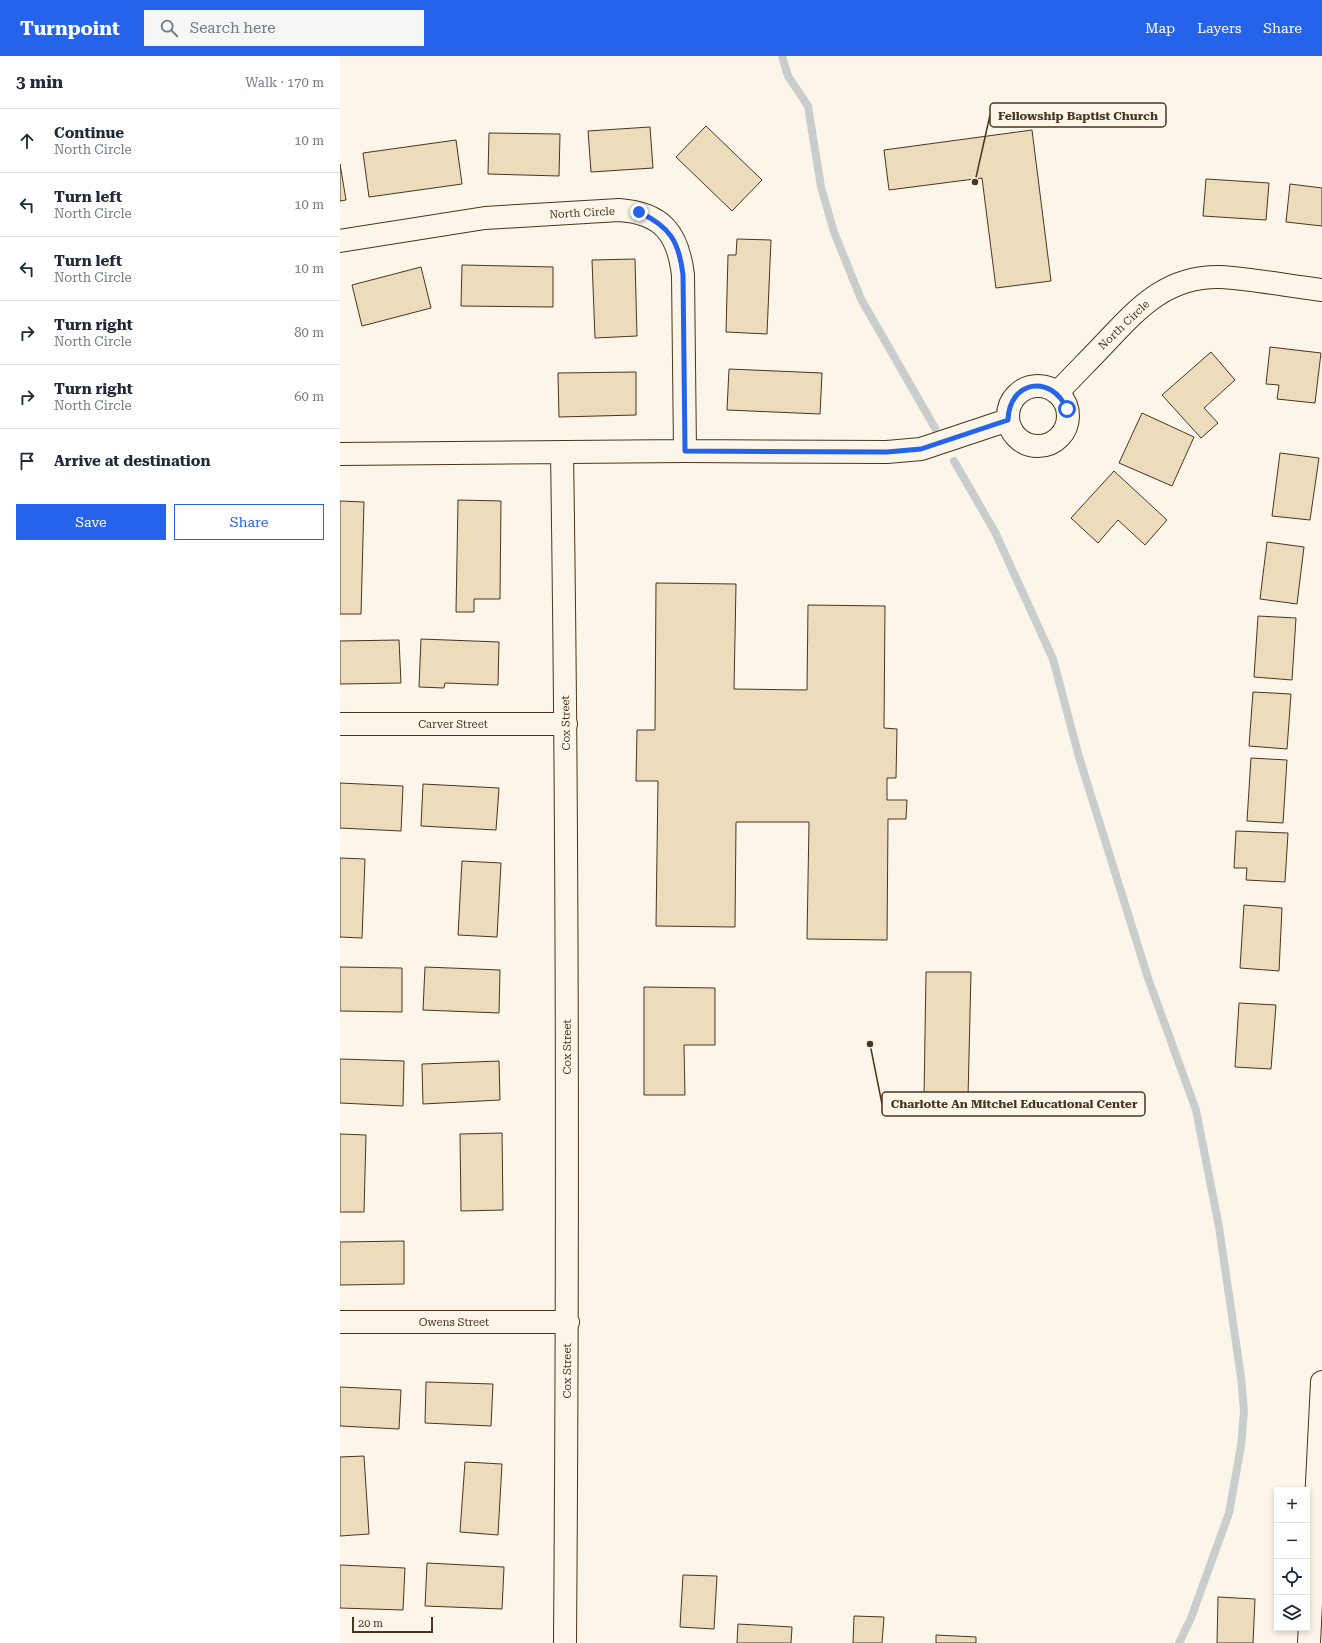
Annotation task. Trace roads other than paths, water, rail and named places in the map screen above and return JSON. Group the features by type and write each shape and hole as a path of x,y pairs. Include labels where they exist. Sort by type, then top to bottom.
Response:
{"street":[{"name":"North Circle","path":"340,241 485,218 619,210 639,212 657,221 672,237 680,255 683,275 685,451"},
{"name":"North Circle","path":"1057,393 1140,307 1158,293 1179,283 1219,277 1322,290"},
{"path":"1038,386 1048,388 1057,393 1067,409 1068,418 1060,436 1053,442 1035,446 1026,444 1017,438 1011,430 1008,420 1008,410 1012,400 1019,392 1028,387 1038,386"},
{"path":"340,454 685,451 887,452 921,449 1008,420"},
{"name":"Cox Street","path":"562,452 566,724 568,1322 565,1643"},
{"name":"Carver Street","path":"340,724 566,724"},
{"name":"Owens Street","path":"340,1322 568,1322"},
{"path":"1309,1643 1322,1382"}],"waterway":[{"path":"782,56 788,76 808,106 821,187 834,232 861,299 935,428"},
{"path":"954,461 995,532 1053,659 1079,757 1148,978 1196,1110 1219,1227 1241,1377 1244,1411 1241,1446 1229,1513 1191,1618 1179,1643"}],"place":[{"name":"Fellowship Baptist Church","path":"975,182"},
{"name":"Charlotte An Mitchel Educational Center","path":"870,1044"}]}
